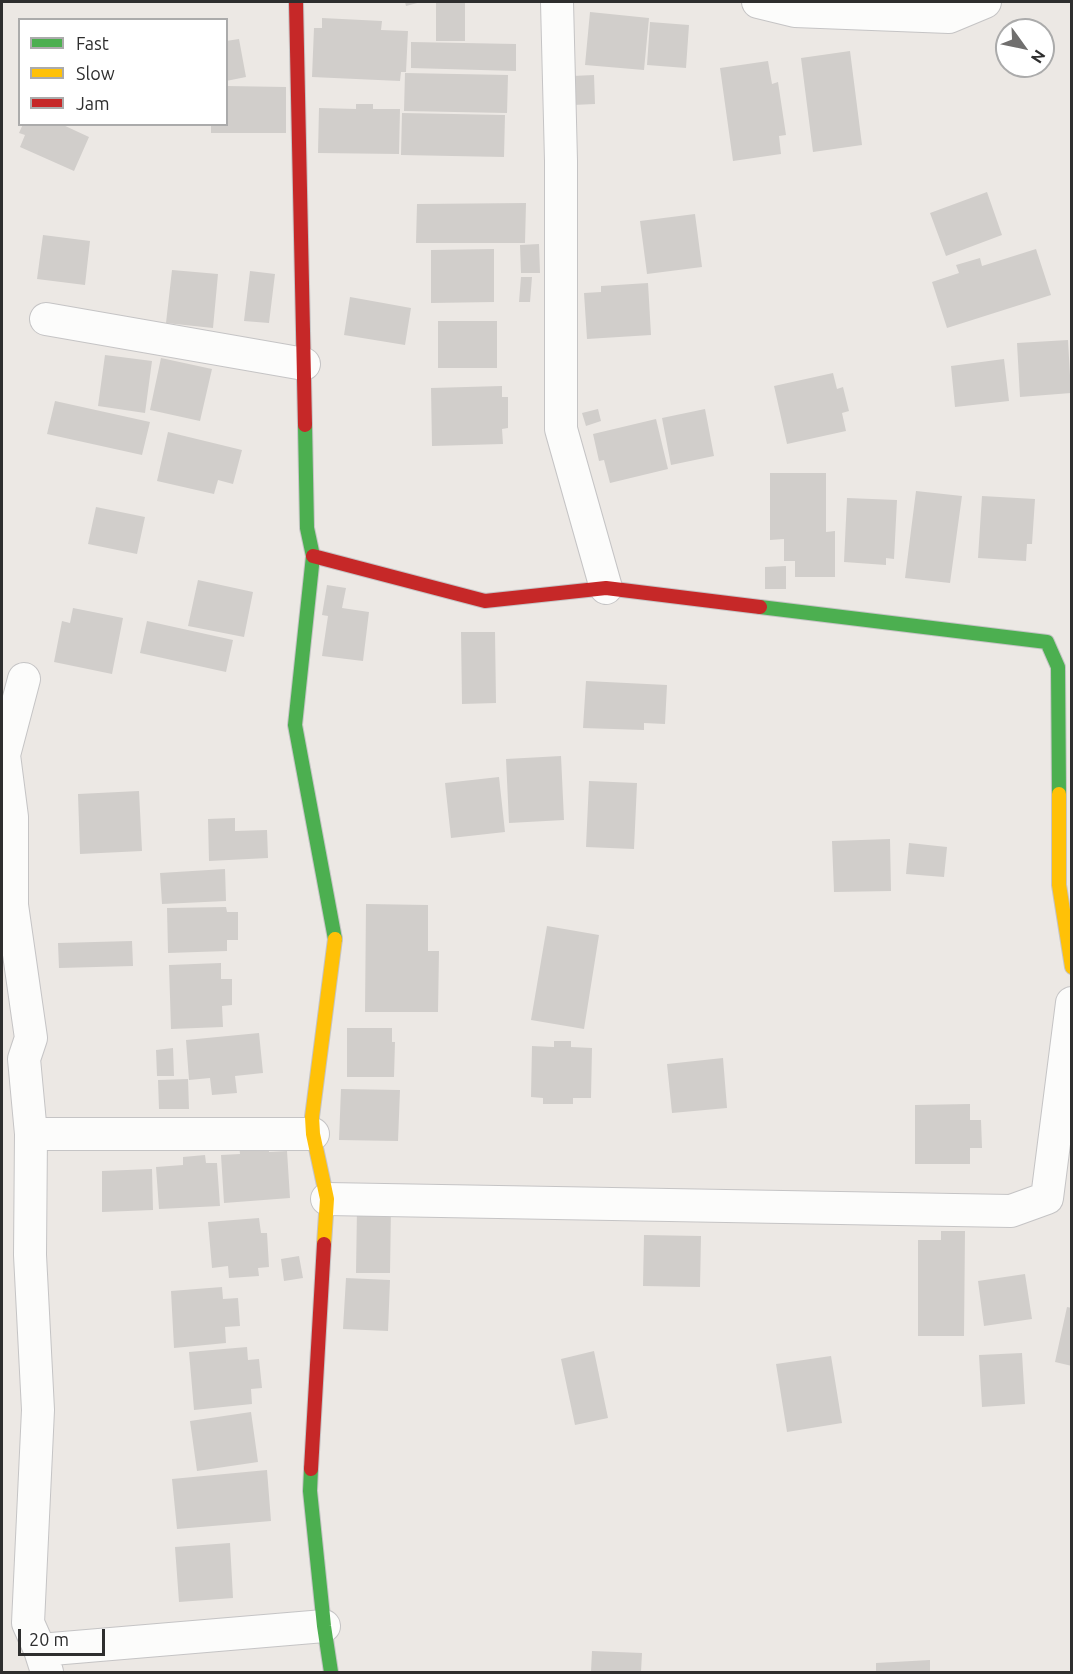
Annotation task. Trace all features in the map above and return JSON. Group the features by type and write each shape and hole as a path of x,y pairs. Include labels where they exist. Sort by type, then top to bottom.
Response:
{"street":[{"path":"296,2 307,528 313,556 295,725 336,935 312,1117 313,1134 327,1199 310,1491 331,1672"},
{"path":"557,2 561,161 561,429 606,588"},
{"path":"758,2 795,11 949,17 985,2"},
{"path":"46,319 304,364"},
{"path":"313,556 485,601 606,588 1047,642 1058,668 1059,885 1071,967"},
{"path":"24,679 4,755 12,817 7,902 31,1038 13,1059 31,1134 30,1255 38,1410 29,1642 324,1626"},
{"path":"327,1199 1011,1211 1047,1198 1071,1003"},
{"path":"31,1134 313,1134"}],"building":[{"path":"405,2 421,2 406,6"},
{"path":"436,2 465,2 465,41 436,41"},
{"path":"590,12 649,18 644,70 585,65"},
{"path":"322,18 382,21 381,30 408,31 406,72 401,72 400,81 312,77 314,28 322,28"},
{"path":"650,22 689,25 686,68 647,65"},
{"path":"239,39 246,77 228,81 228,41"},
{"path":"411,42 516,44 516,71 411,68"},
{"path":"850,51 862,145 813,152 801,58"},
{"path":"768,61 772,84 778,82 786,135 779,136 781,154 733,161 720,68"},
{"path":"405,73 508,75 507,113 404,111"},
{"path":"594,75 595,104 573,105 572,76"},
{"path":"228,86 286,87 286,133 211,133 211,126 228,126"},
{"path":"356,104 373,104 373,109 400,109 399,154 318,153 319,108 356,109"},
{"path":"402,113 505,115 504,157 401,155"},
{"path":"22,126 65,126 89,137 74,171 20,147 25,135 19,133"},
{"path":"987,192 1002,235 946,256 930,213"},
{"path":"526,203 525,243 416,243 417,204"},
{"path":"695,214 702,267 647,274 640,221"},
{"path":"43,235 90,241 85,285 37,279"},
{"path":"539,244 540,273 521,273 520,245"},
{"path":"494,249 494,302 431,303 431,250"},
{"path":"1036,249 1051,295 947,328 932,282 959,273 956,265 980,258 982,266"},
{"path":"172,270 218,274 213,328 166,323"},
{"path":"250,271 275,274 269,323 244,321"},
{"path":"521,277 532,277 530,302 519,302"},
{"path":"648,283 651,335 587,339 584,293 601,292 601,286"},
{"path":"350,297 411,308 405,345 344,335"},
{"path":"438,321 497,321 497,368 438,368"},
{"path":"1068,340 1071,393 1020,397 1017,343"},
{"path":"105,355 152,361 145,413 98,406"},
{"path":"161,358 212,369 200,421 150,410"},
{"path":"1004,359 1009,401 955,407 951,366"},
{"path":"833,373 837,389 843,387 849,411 842,413 846,431 787,444 774,386"},
{"path":"502,386 502,397 508,397 508,428 502,429 503,444 432,446 431,388"},
{"path":"55,401 150,422 142,455 47,434"},
{"path":"598,409 601,421 586,426 582,413"},
{"path":"705,409 714,456 671,465 662,418"},
{"path":"656,419 668,469 610,483 604,460 599,461 593,434"},
{"path":"168,432 242,450 233,484 218,480 214,494 157,481"},
{"path":"770,473 826,473 826,532 835,531 835,577 795,577 795,561 784,561 784,539 770,540"},
{"path":"916,491 962,496 950,583 905,578"},
{"path":"982,496 1035,499 1032,544 1027,544 1026,561 978,558"},
{"path":"847,498 897,500 894,559 886,558 886,565 844,562"},
{"path":"96,507 145,517 137,554 88,544"},
{"path":"786,566 786,589 765,589 765,567"},
{"path":"198,580 253,592 244,637 188,626"},
{"path":"327,585 346,588 342,608 369,612 363,661 322,656 328,616 322,615"},
{"path":"73,608 123,618 112,674 54,662 62,621 70,623"},
{"path":"147,621 233,640 226,672 140,653"},
{"path":"461,632 495,632 496,703 462,704"},
{"path":"586,681 667,685 665,724 644,723 644,730 583,728"},
{"path":"561,756 564,820 509,823 506,759"},
{"path":"499,777 505,832 451,838 445,783"},
{"path":"589,781 637,783 634,849 586,847"},
{"path":"139,791 142,851 80,854 78,794"},
{"path":"235,818 235,831 267,830 268,858 209,861 208,819"},
{"path":"890,839 891,891 834,892 832,841"},
{"path":"909,843 947,847 944,877 906,874"},
{"path":"225,869 226,901 162,904 160,873"},
{"path":"366,904 428,905 428,951 439,951 438,1012 365,1012"},
{"path":"226,907 227,912 238,912 238,940 227,940 227,951 168,953 167,908"},
{"path":"547,926 599,935 584,1029 531,1020"},
{"path":"132,941 133,966 59,968 58,943"},
{"path":"221,963 221,979 232,979 232,1005 222,1006 223,1027 171,1029 169,965"},
{"path":"347,1028 392,1028 392,1042 395,1042 394,1077 347,1077"},
{"path":"259,1033 263,1073 235,1076 237,1093 212,1095 210,1078 189,1080 186,1040"},
{"path":"554,1041 571,1041 571,1047 592,1048 591,1098 573,1098 573,1104 543,1104 543,1098 531,1097 532,1046 554,1047"},
{"path":"173,1048 174,1076 157,1076 156,1050"},
{"path":"723,1058 727,1108 672,1113 667,1064"},
{"path":"188,1079 189,1109 159,1109 158,1080"},
{"path":"341,1089 400,1090 398,1141 339,1140"},
{"path":"970,1104 970,1120 981,1120 982,1148 970,1148 970,1164 915,1164 915,1105"},
{"path":"268,1141 269,1152 287,1151 290,1198 224,1203 221,1155 240,1154 239,1143"},
{"path":"205,1155 206,1163 217,1163 220,1206 159,1209 156,1167 183,1165 183,1157"},
{"path":"152,1169 153,1210 102,1212 102,1171"},
{"path":"357,1208 391,1208 390,1273 356,1273"},
{"path":"259,1218 261,1233 267,1233 269,1267 258,1268 259,1276 229,1278 228,1266 212,1268 208,1222"},
{"path":"941,1231 965,1231 964,1336 918,1336 918,1240 941,1240"},
{"path":"644,1235 701,1236 700,1287 643,1286"},
{"path":"299,1256 303,1278 284,1281 281,1259"},
{"path":"1025,1274 1032,1319 984,1326 978,1281"},
{"path":"346,1278 390,1280 388,1331 343,1329"},
{"path":"222,1287 223,1299 238,1298 240,1326 225,1327 226,1343 174,1348 171,1291"},
{"path":"1067,1307 1072,1308 1072,1366 1055,1362"},
{"path":"247,1347 248,1360 259,1359 262,1388 251,1389 252,1404 194,1410 189,1352"},
{"path":"594,1351 608,1418 575,1425 561,1359"},
{"path":"1022,1353 1025,1404 982,1407 979,1355"},
{"path":"831,1356 842,1423 787,1432 776,1364"},
{"path":"251,1412 258,1462 197,1471 190,1421"},
{"path":"267,1470 271,1521 177,1529 172,1479"},
{"path":"230,1543 233,1598 179,1602 175,1547"},
{"path":"592,1651 642,1653 641,1672 591,1672"},
{"path":"930,1660 930,1672 876,1672 876,1663"}],"traffic: fast":[{"path":"305,425 307,528 313,556 295,725 335,939"},
{"path":"760,607 1047,642 1058,667 1059,794"},
{"path":"311,1469 310,1491 331,1672"}],"traffic: slow":[{"path":"1059,794 1059,885 1072,967"},
{"path":"324,1244 327,1199 313,1134 312,1117 335,939"}],"traffic: jam":[{"path":"296,2 305,425"},
{"path":"313,556 485,601 606,588 760,607"},
{"path":"311,1469 324,1244"}]}
